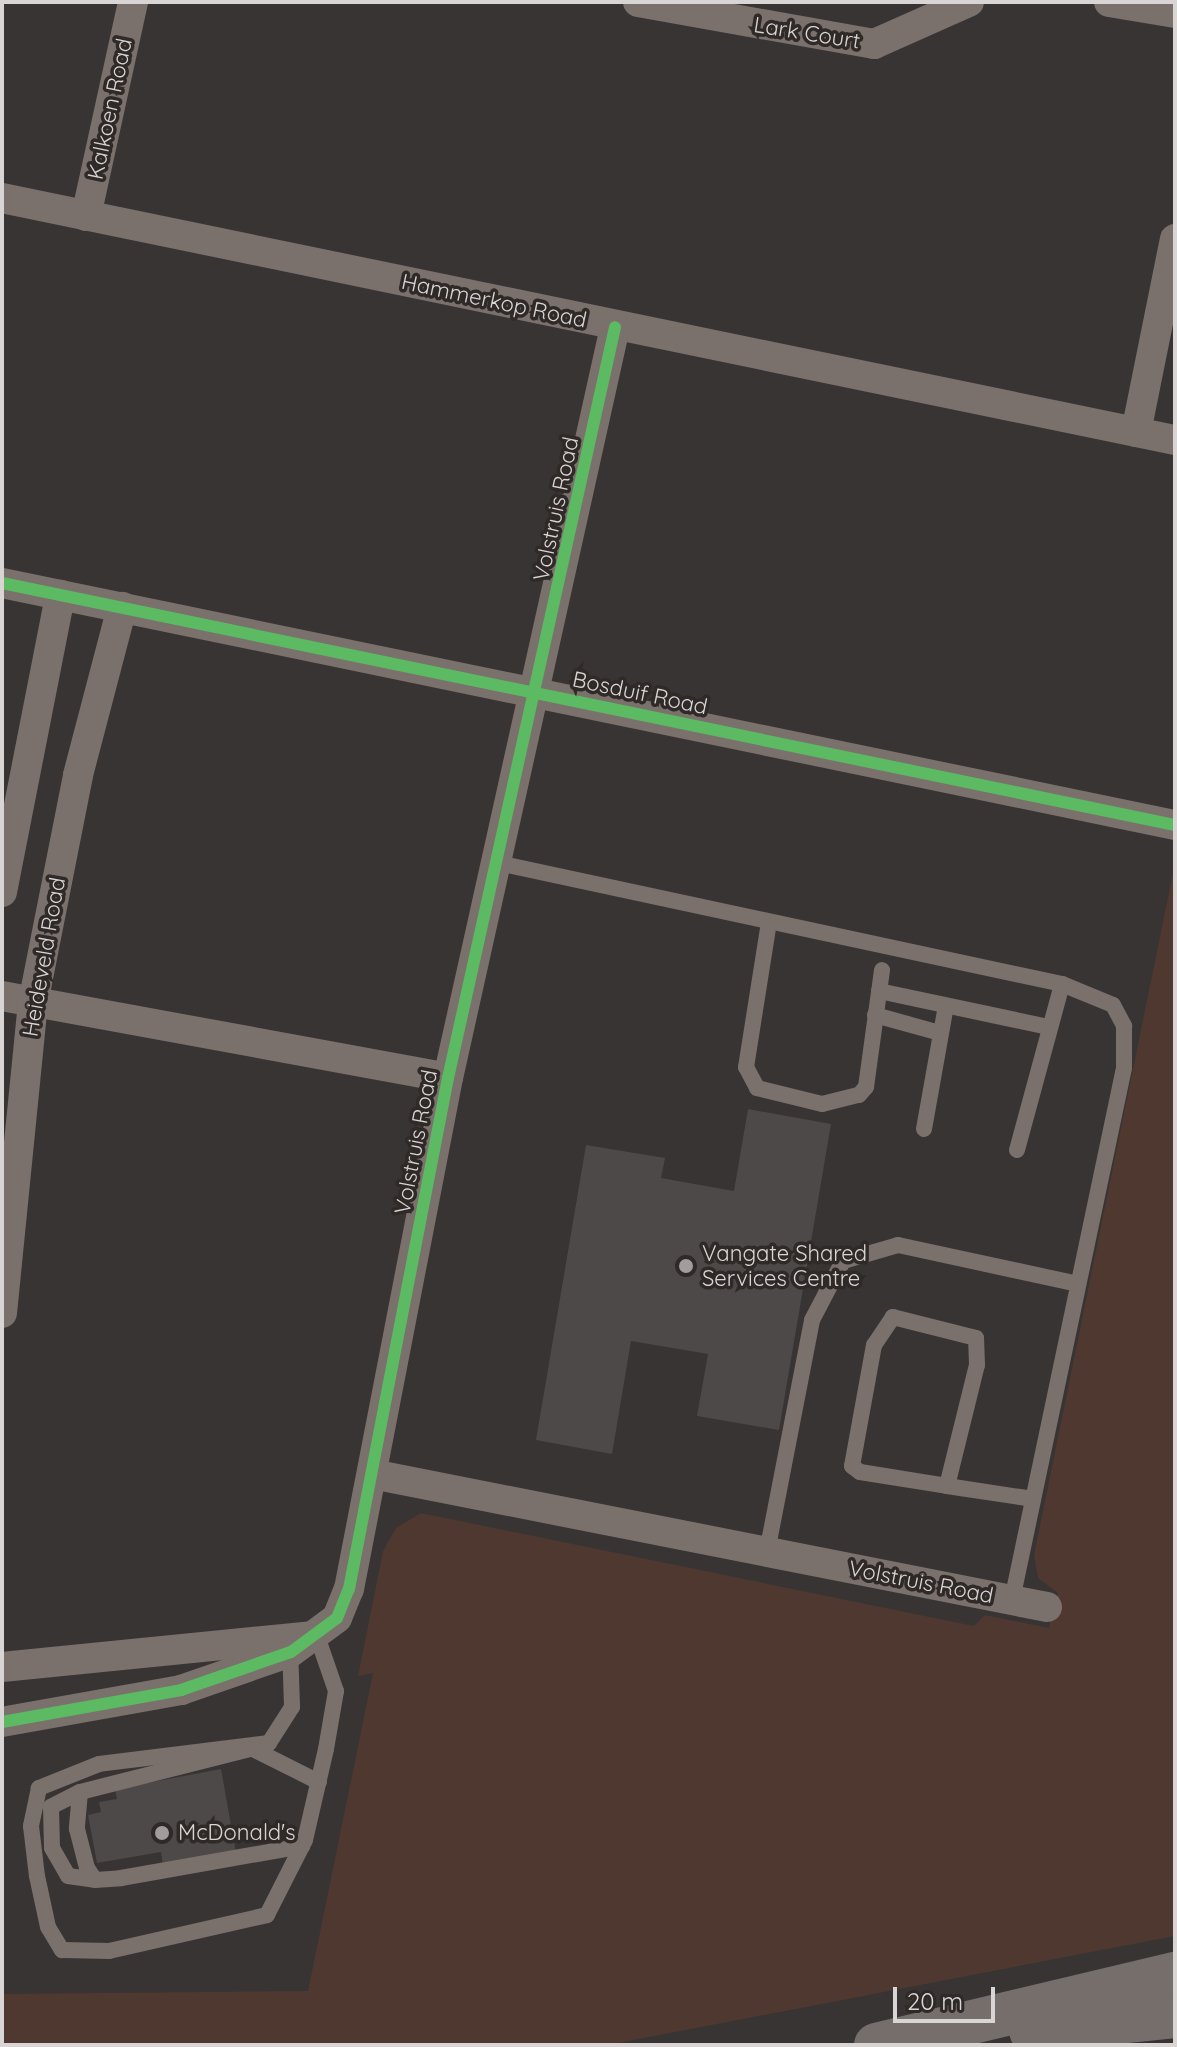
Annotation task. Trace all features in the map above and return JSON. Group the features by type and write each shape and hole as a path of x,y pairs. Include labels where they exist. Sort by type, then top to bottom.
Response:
{"highway":[{"path":"876,2045 1175,1974"},
{"path":"897,2045 1175,2016"}],"street":[{"name":"Kalkoen Road","path":"86,216 133,2"},
{"name":"Lark Court","path":"638,2 874,44 969,2"},
{"path":"1109,2 1175,13"},
{"name":"Hammerkop Road","path":"2,198 615,327 1175,440"},
{"path":"1136,432 1175,239"},
{"name":"Volstruis Road","path":"299,1641 337,1618 349,1589 448,1078 537,692 615,327"},
{"name":"Bosduif Road","path":"2,583 1175,825"},
{"path":"2,892 60,595"},
{"name":"Heideveld Road","path":"2,1313 33,1003 78,775 122,607"},
{"name":"Volstruis Road","path":"2,996 448,1078"},
{"name":"Volstruis Road","path":"372,1474 1047,1607"},
{"path":"2,1667 299,1641"},
{"path":"2,1722 181,1690 299,1641"}],"lane":[{"path":"498,863 1062,984 1105,998 1125,1034 1078,1284 1012,1600"},
{"path":"769,922 746,1067 750,1083 822,1104 859,1095 882,970"},
{"path":"1017,1150 1062,984"},
{"path":"879,991 1048,1027"},
{"path":"924,1129 946,1006"},
{"path":"875,1015 940,1033"},
{"path":"767,1552 812,1320 843,1261 898,1245 1078,1284"},
{"path":"947,1486 977,1365 976,1338 893,1317 874,1345 852,1466 947,1486 1033,1499"},
{"path":"299,1641 286,1722 269,1743 80,1792 51,1807 52,1848 68,1876 95,1880 302,1846"},
{"path":"299,1641 336,1691 319,1782 302,1846 280,1896 251,1924 86,1955 54,1941 32,1842 39,1788 99,1764 185,1749 251,1748 319,1782"},
{"path":"80,1792 80,1846 95,1880"}],"shaded area":[{"path":"1175,863 1175,1936 608,2045 2,2045 2,1994 308,1991 373,1673 358,1676 383,1551 396,1528 421,1513 974,1626 985,1615 1049,1628 1058,1593 1038,1578 1034,1555"}],"building":[{"name":"Vangate Shared Services Centre","path":"748,1109 831,1124 779,1430 697,1416 708,1354 631,1341 612,1454 536,1440 586,1145 665,1158 661,1178 734,1191"},
{"name":"McDonald's","path":"221,1769 236,1853 163,1866 161,1852 97,1863 88,1815 101,1812 99,1802 117,1799 115,1789"}],"cycle path":[{"path":"2,1722 181,1690 291,1652 337,1618 349,1589 448,1078 615,327"},
{"path":"2,583 1175,825"}],"place":[{"name":"Vangate Shared Services Centre","path":"686,1266"},
{"name":"McDonald's","path":"162,1833"}]}
